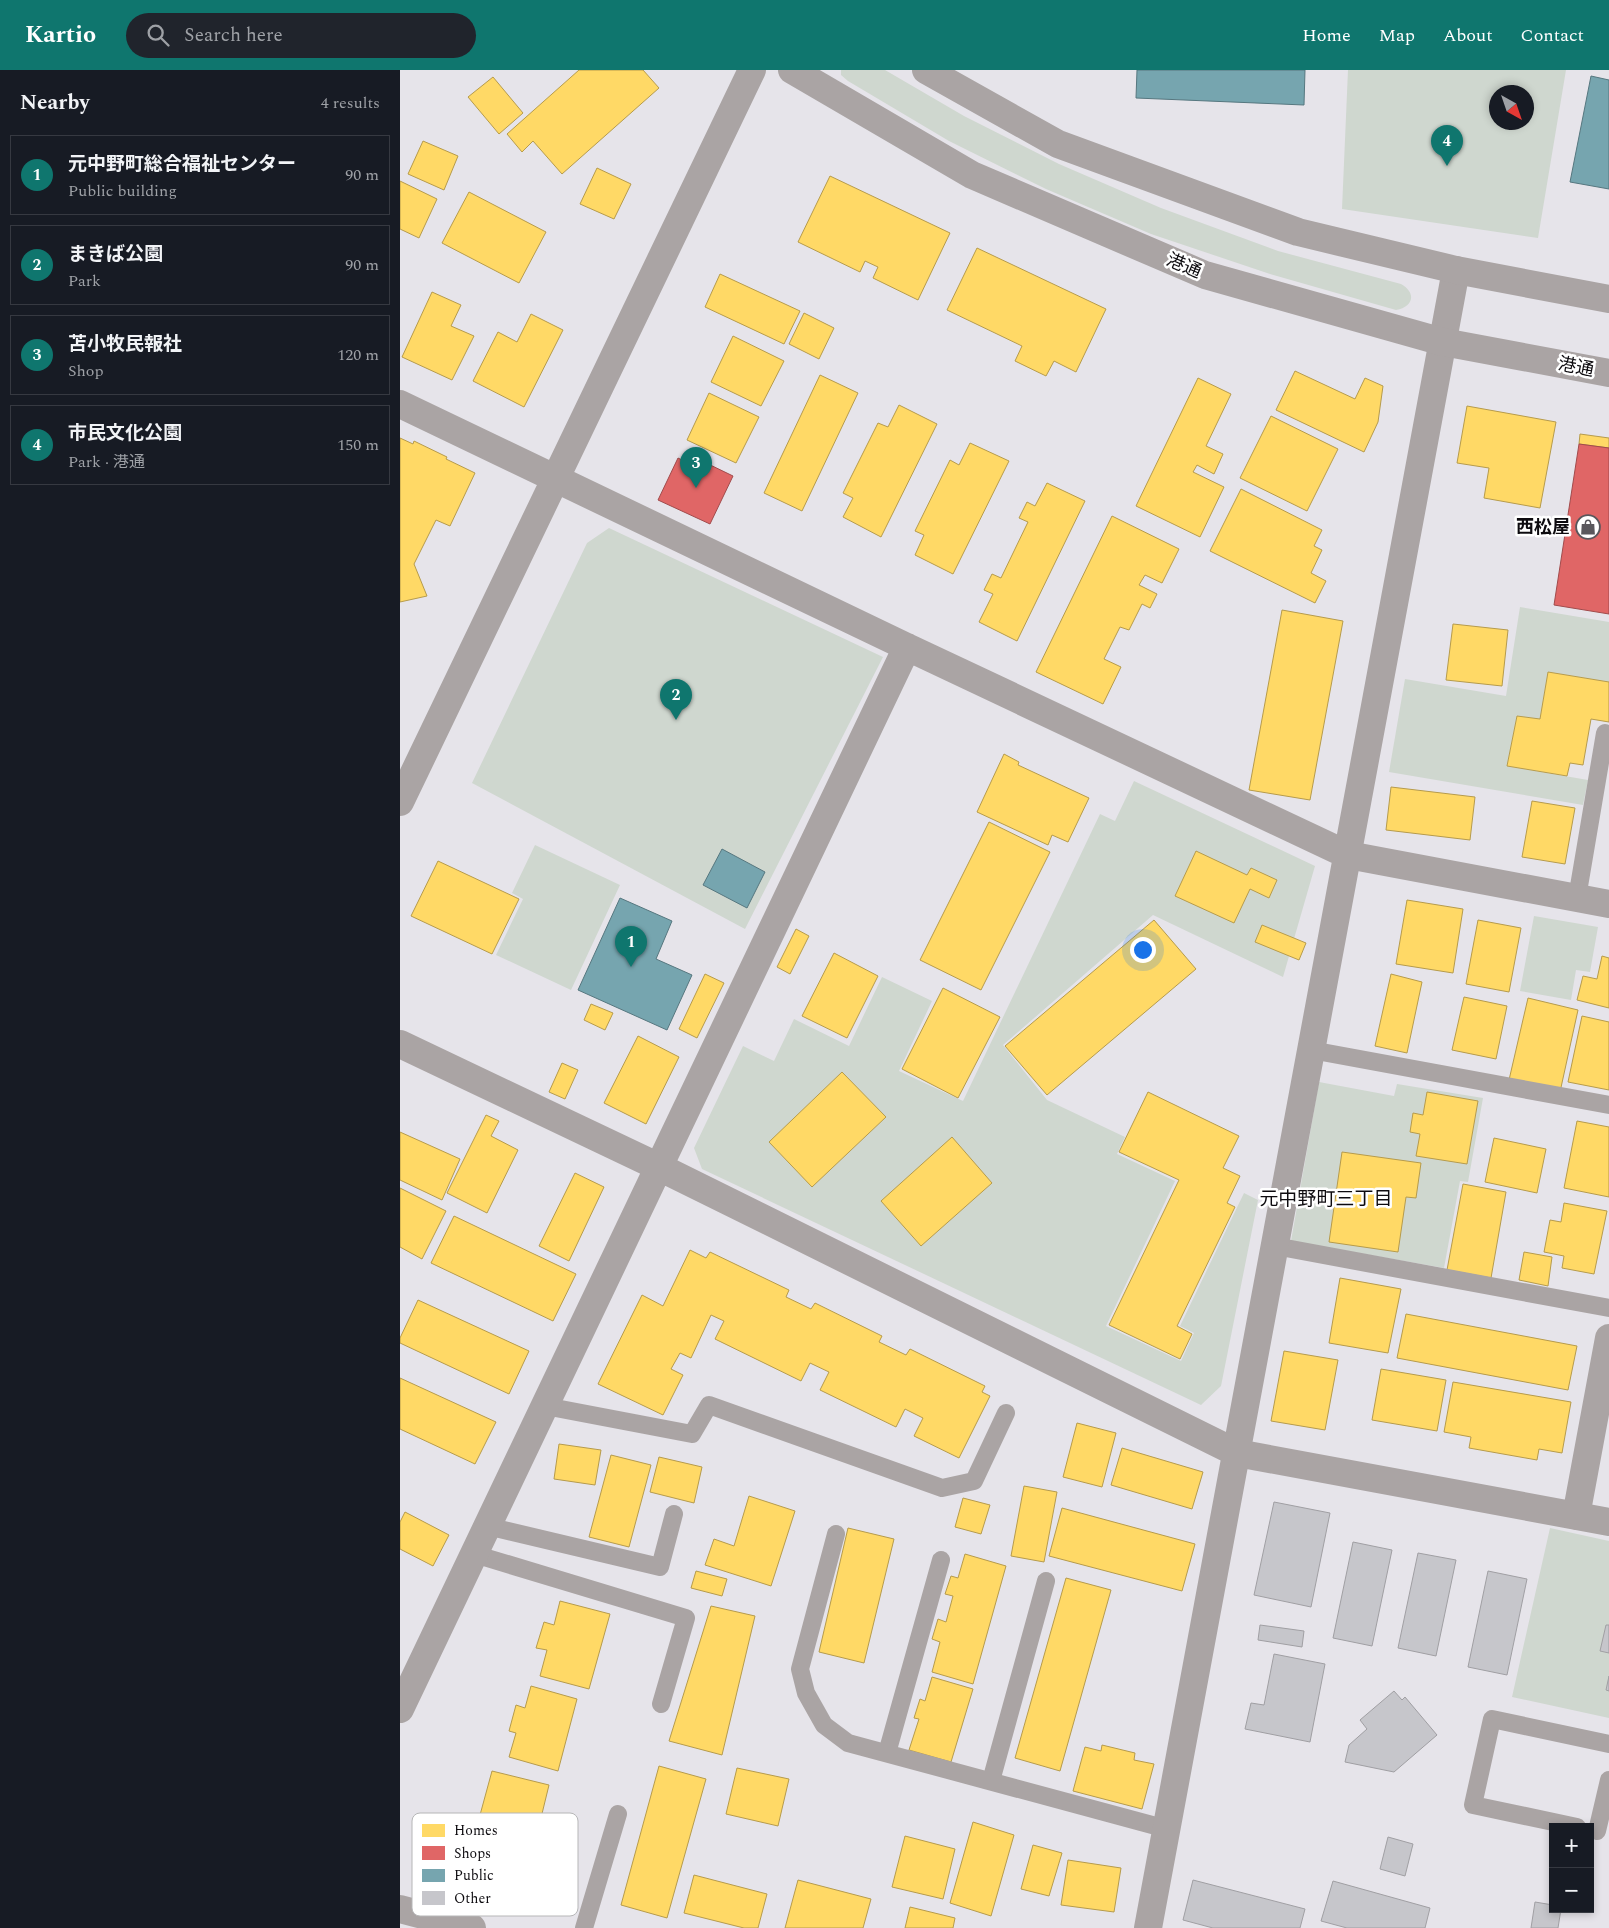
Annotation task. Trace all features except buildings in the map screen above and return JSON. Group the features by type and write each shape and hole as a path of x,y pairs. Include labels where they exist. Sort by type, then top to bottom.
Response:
{"street":[{"path":"400,802 752,70"},
{"name":"港通","path":"792,70 972,174 1204,275 1443,342 1609,373"},
{"path":"926,70 1058,144 1298,232 1456,270 1609,299"},
{"path":"1148,1928 1456,270"},
{"path":"400,404 907,647 1348,855 1609,904"},
{"path":"400,1709 907,647"},
{"path":"400,1044 659,1167 1237,1453 1609,1522"},
{"path":"1576,1516 1609,1338"},
{"path":"424,1916 472,1928"}],"lane":[{"path":"1577,898 1605,733"},
{"path":"1312,1050 1609,1105"},
{"path":"1275,1246 1609,1308"},
{"path":"545,1406 692,1434 709,1405 942,1488 974,1482 1006,1413"},
{"path":"487,1526 660,1567 674,1514"},
{"path":"836,1534 800,1669 806,1694 824,1725 848,1743 1167,1829"},
{"path":"474,1554 686,1618 662,1704"},
{"path":"888,1753 941,1560"},
{"path":"990,1781 1046,1581"},
{"path":"1558,1823 1473,1805 1492,1719 1609,1744"},
{"path":"1599,1831 1609,1780"},
{"path":"584,1928 618,1814"}],"shaded area":[{"path":"841,70 885,70 964,116 1059,164 1161,208 1278,251 1401,284 1409,291 1411,299 1406,306 1396,310 1270,274 1151,234 1046,189 949,141 848,81 841,75"},
{"path":"1348,70 1566,70 1538,238 1342,209"},
{"path":"609,528 883,657 745,929 472,783 587,543"},
{"path":"1520,607 1609,622 1609,682 1548,672 1540,719 1517,716 1507,766 1588,780 1583,805 1389,772 1405,679 1506,696"},
{"path":"1134,781 1315,866 1283,977 1153,915 1003,1045 1047,1100 1125,1137 1117,1154 1175,1181 1106,1326 1181,1361 1194,1333 1180,1326 1244,1193 1258,1200 1221,1386 1201,1405 702,1169 694,1148 743,1046 774,1061 794,1019 849,1046 882,977 932,1001 899,1071 963,1101 1100,814 1115,821"},
{"path":"535,845 620,885 571,990 496,955 523,899 512,893"},
{"path":"1534,916 1598,927 1590,972 1576,970 1571,1000 1520,991"},
{"path":"1319,1082 1394,1096 1397,1084 1483,1098 1468,1182 1460,1181 1444,1268 1291,1241"},
{"path":"1550,1528 1609,1541 1609,1718 1512,1697"}],"place":[{"name":"市民文化公園","path":"1447,166"},
{"name":"苫小牧民報社","path":"696,488"},
{"name":"西松屋","path":"1588,527"},
{"name":"まきば公園","path":"676,720"},
{"name":"元中野町総合福祉センター","path":"631,967"}],"district":[{"name":"元中野町三丁目","path":"1326,1199"}]}
